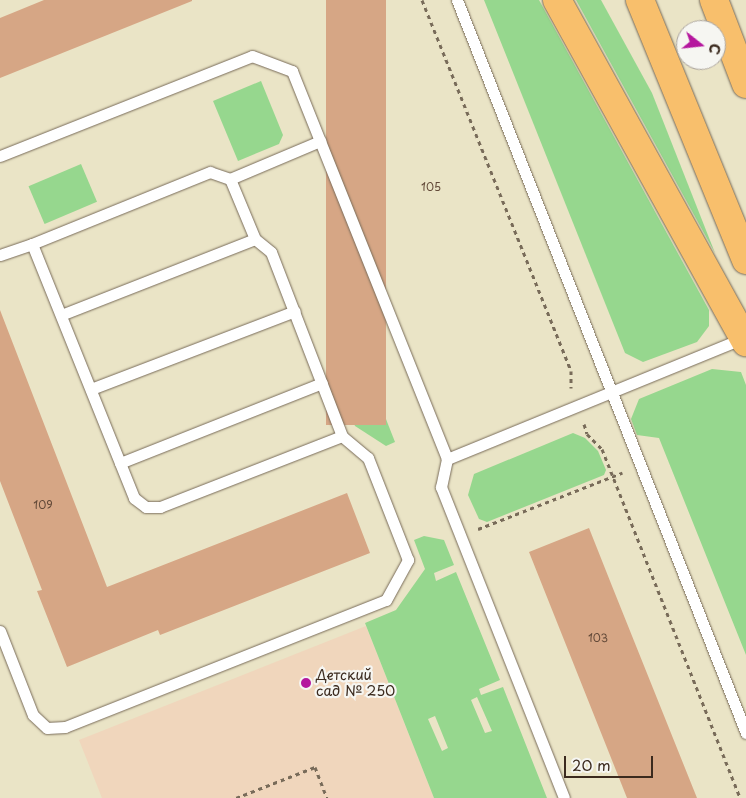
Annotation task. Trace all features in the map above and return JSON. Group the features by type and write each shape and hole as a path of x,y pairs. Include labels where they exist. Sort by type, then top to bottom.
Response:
{"main road":[{"path":"557,0 745,340"},
{"path":"640,0 746,260"},
{"path":"714,0 746,84"}],"lane":[{"path":"457,0 638,466 746,733"},
{"path":"0,156 252,56 292,71 447,459 441,487 564,798"},
{"path":"0,255 32,244 210,172 230,179 320,141"},
{"path":"0,631 33,715 48,728 56,727 74,723 386,600 408,560 368,458 342,436 271,252 254,239 230,179"},
{"path":"61,315 254,239"},
{"path":"32,244 134,498 146,508 160,507 342,436"},
{"path":"91,390 294,311"},
{"path":"447,459 745,340"},
{"path":"120,462 322,383"}],"path":[{"path":"459,536 638,466"},
{"path":"236,798 315,767 327,798"}],"shaded area":[{"name":"Детский сад № 250","path":"366,626 434,798 102,798 79,740"}],"green space":[{"path":"484,0 539,0 709,310 709,326 697,342 643,362 625,353"},
{"path":"576,0 601,0 652,93 715,253"},
{"path":"261,81 283,135 279,144 238,161 213,101"},
{"path":"81,164 97,202 45,224 29,186"},
{"path":"360,353 395,442 386,446 355,426 330,366"},
{"path":"712,369 741,372 746,385 746,655 659,438 637,435 631,419 639,399"},
{"path":"573,433 585,438 598,451 606,470 604,475 487,522 479,519 468,495 474,474"},
{"path":"424,536 444,540 454,565 434,573 436,581 456,572 500,680 479,689 481,695 503,687 547,798 434,798 365,623 396,610 425,569 414,540","holes":["477,697 492,731 485,733 471,700","435,716 448,748 442,751 428,719"]}],"building":[{"path":"44,0 192,1 0,78 0,18"},
{"path":"326,0 386,0 386,425 326,425"},
{"path":"0,310 107,587 347,493 370,553 160,635 158,630 67,667 37,591 42,590 0,481"},
{"path":"589,528 697,798 627,798 529,552"}],"place":[{"name":"Детский сад № 250","path":"306,683"}]}
